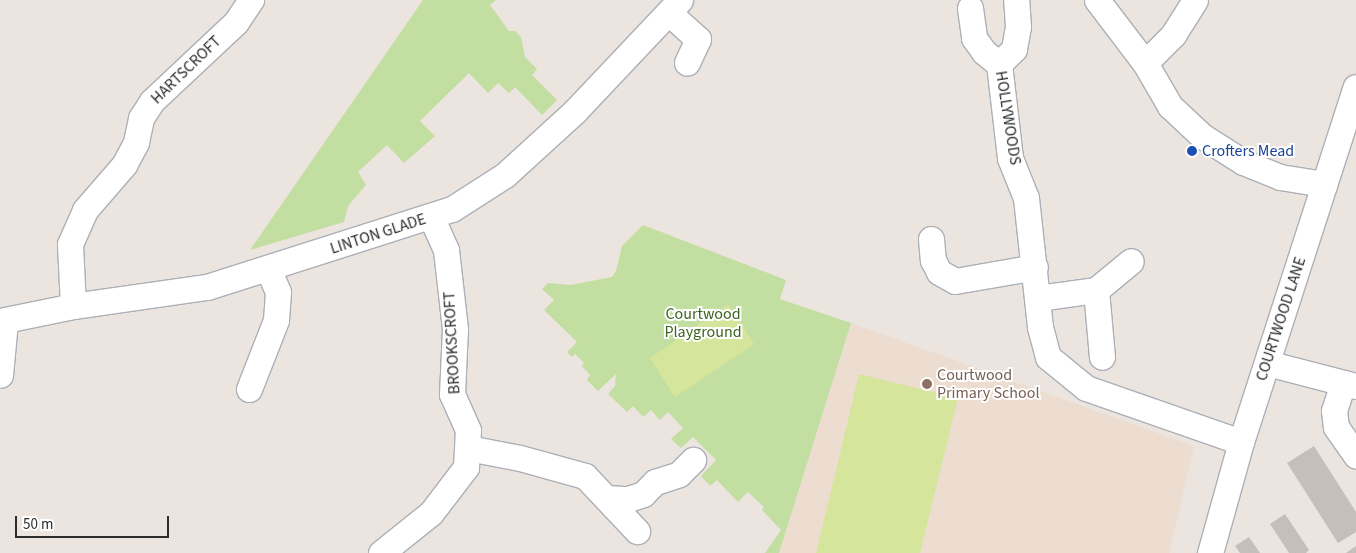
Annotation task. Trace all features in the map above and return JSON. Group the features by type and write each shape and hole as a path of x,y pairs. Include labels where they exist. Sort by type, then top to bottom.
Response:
{"street":[{"name":"HARTSCROFT","path":"73,306 70,244 85,210 124,165 136,142 141,118 152,101 236,22 252,0"},
{"path":"999,64 1014,49 1018,26 1016,0"},
{"path":"1097,0 1145,64 1170,106 1202,136 1242,162 1273,174 1324,184"},
{"path":"1145,64 1173,35 1195,0"},
{"name":"LINTON GLADE","path":"3,321 73,306 207,288 452,209 505,175 575,111 675,7"},
{"path":"675,7 698,39 687,63"},
{"name":"HOLLYWOODS","path":"970,8 974,38 984,52 999,64 1010,158 1026,198 1035,267 1040,327 1048,357 1086,388 1241,442"},
{"name":"COURTWOOD LANE","path":"1210,553 1241,442 1356,87"},
{"name":"BROOKSCROFT","path":"381,553 431,513 466,467 468,430 452,394 455,329 446,250 431,217"},
{"path":"931,239 933,260 940,272 954,281 1035,267"},
{"path":"1038,298 1096,290 1131,261"},
{"path":"249,389 276,320 278,292 268,269"},
{"path":"1096,290 1102,357"},
{"path":"0,375 3,321"},
{"path":"1267,364 1349,384 1334,411 1336,427 1356,456"},
{"path":"468,448 520,458 585,476 637,531"},
{"path":"606,498 628,499 643,494 655,482 679,474 694,460"}],"shaded area":[{"name":"Courtwood Primary School","path":"851,323 1194,446 1169,553 779,553"}],"green space":[{"path":"423,0 496,0 490,5 509,31 515,31 521,37 525,57 537,69 532,75 557,100 542,115 515,87 509,93 498,83 488,93 469,73 420,121 435,136 404,163 387,145 358,172 366,185 348,206 344,222 250,250"},
{"name":"Courtwood Playground","path":"643,225 786,280 780,299 851,323 779,553 765,553 781,530 762,510 764,507 748,492 738,502 717,480 710,486 701,476 716,460 693,437 681,448 671,439 683,428 668,412 660,420 651,410 643,417 633,406 627,412 608,394 615,386 616,374 598,391 587,380 590,375 582,366 584,363 575,354 572,357 567,352 577,342 544,310 554,300 542,289 548,283 571,285 612,277 616,271 622,246"},
{"name":"Courtwood Playground","path":"728,304 754,344 675,397 650,358"},
{"path":"859,374 958,398 920,553 816,553"}],"building":[{"path":"1314,446 1356,512 1356,532 1338,543 1287,463"},
{"path":"1285,514 1309,550 1306,553 1289,553 1270,524"},
{"path":"1249,537 1260,553 1240,553 1235,546"},
{"path":"1356,546 1356,553 1346,553"}],"place":[{"name":"Crofters Mead","path":"1192,151"},
{"name":"Courtwood Primary School","path":"927,384"}]}
